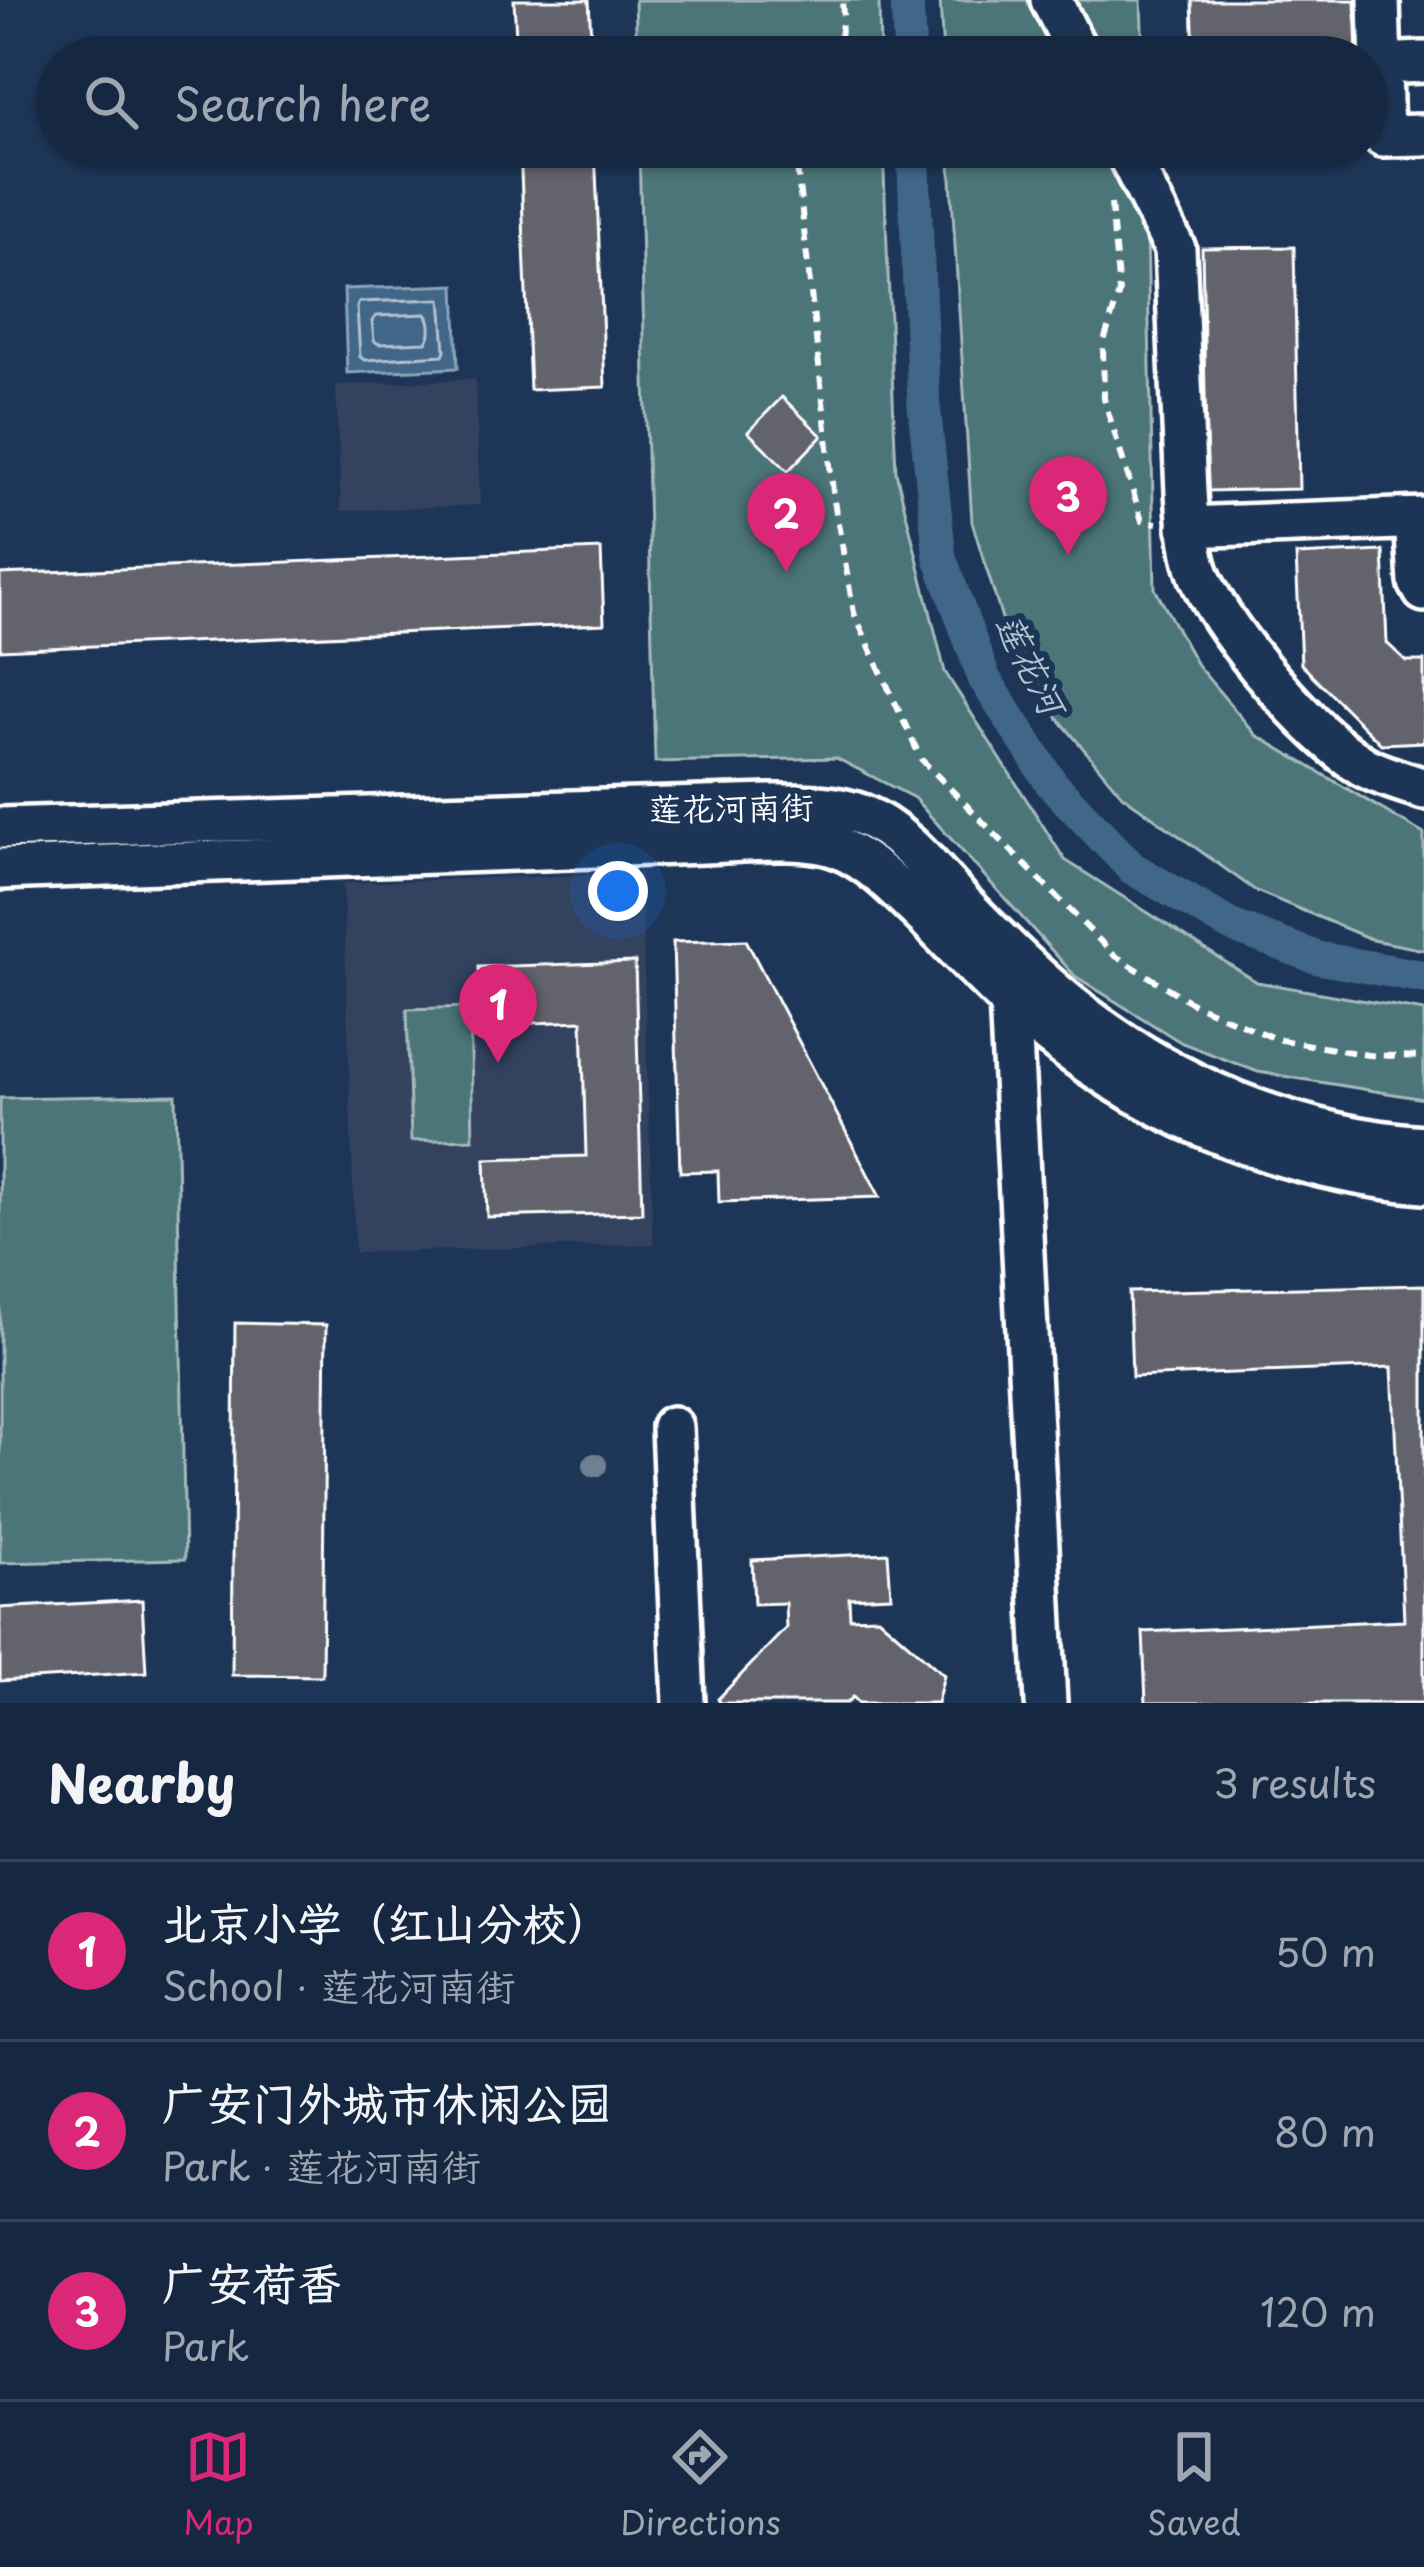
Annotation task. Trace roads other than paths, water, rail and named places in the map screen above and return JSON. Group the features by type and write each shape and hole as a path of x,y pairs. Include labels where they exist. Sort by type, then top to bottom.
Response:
{"street":[{"path":"1052,0 1070,36"},
{"path":"1379,0 1380,36"},
{"path":"1388,64 1424,62"},
{"path":"1388,136 1424,135"},
{"path":"1134,168 1175,249 1188,526 1201,581 1245,650 1340,750 1367,769 1424,789"},
{"path":"1188,526 1420,519 1419,583 1424,591"},
{"name":"莲花河南街","path":"0,828 771,805 834,808 893,830 1016,958 1102,1029 1142,1054 1243,1106 1300,1126 1424,1146"},
{"name":"莲花河南街","path":"0,869 795,841 837,847 879,871 1010,1000 1126,1088 1218,1135 1330,1170 1424,1183"},
{"path":"1010,1000 1046,1703"},
{"path":"672,1427 684,1703"}],"water":[{"path":"455,285 458,368 347,373 344,289"}],"waterway":[{"name":"莲花河","path":"907,0 909,36"},
{"name":"莲花河","path":"914,168 924,406 940,558 984,678 1052,784 1132,868 1232,926 1318,958 1424,977"}],"place":[{"name":"广安荷香","path":"1068,555"},
{"name":"广安门外城市休闲公园","path":"786,572"},
{"name":"北京小学（红山分校）","path":"498,1063"}]}
